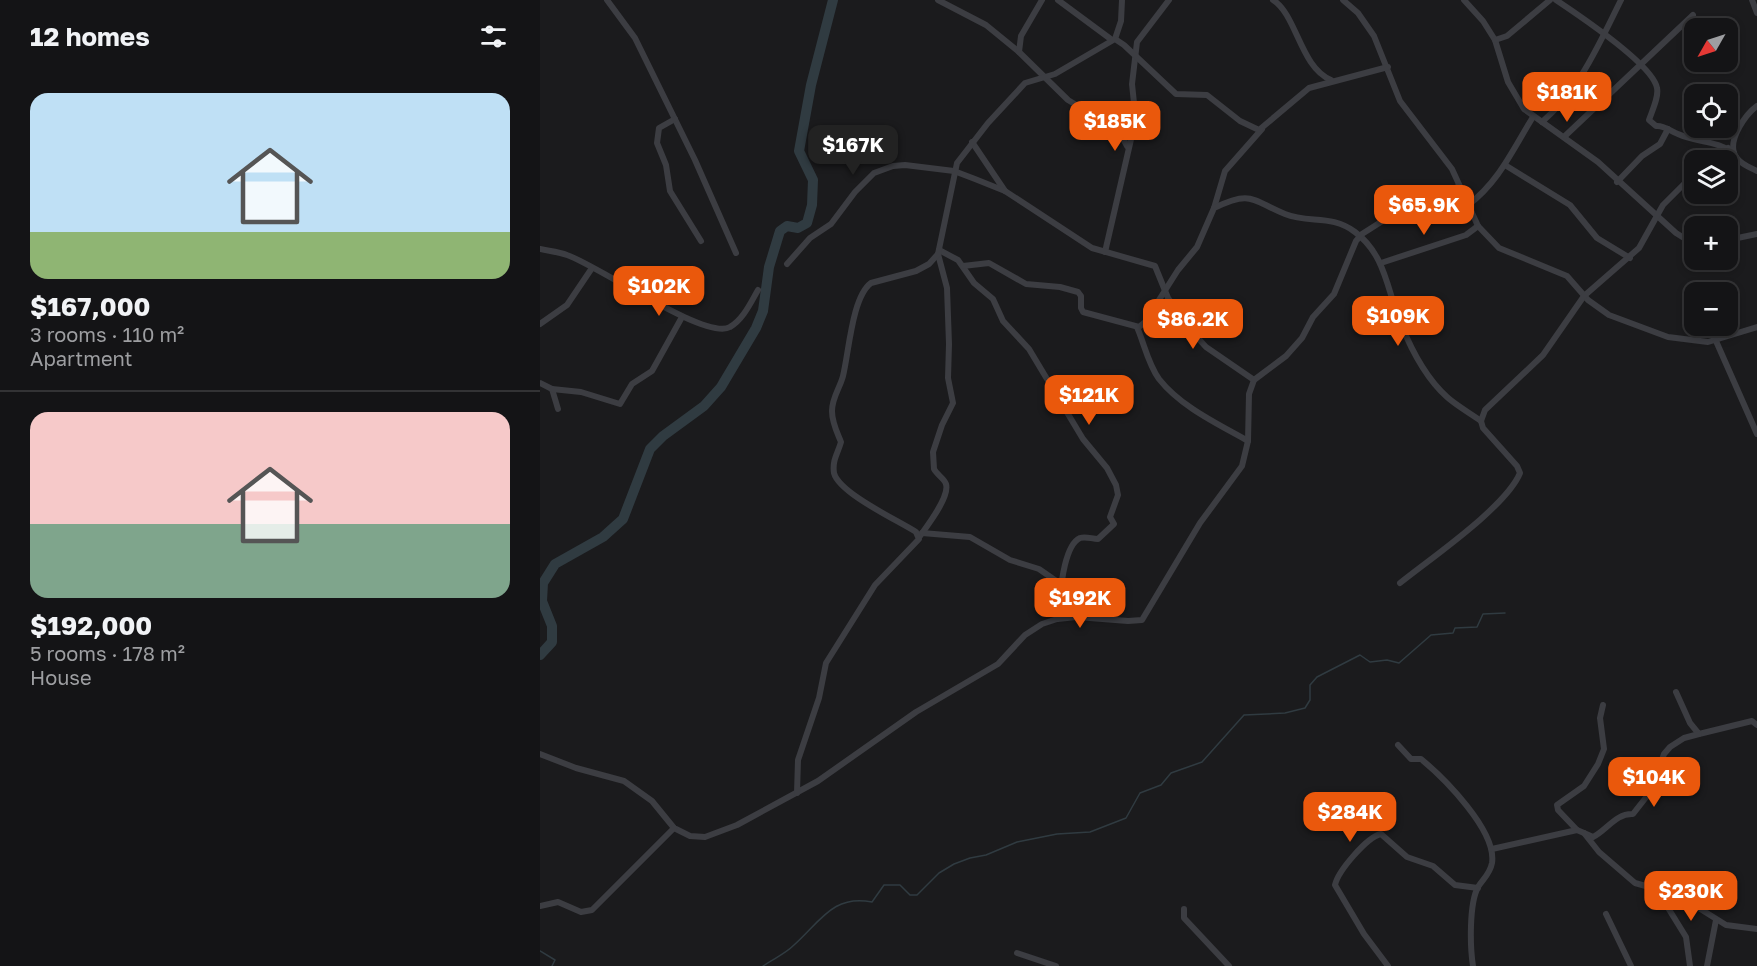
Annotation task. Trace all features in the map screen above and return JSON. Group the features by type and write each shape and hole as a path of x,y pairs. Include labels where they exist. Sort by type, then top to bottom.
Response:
{"street":[{"path":"607,0 635,38 736,253"},
{"path":"938,0 986,25 1019,52 1068,100 1119,131 1126,140 1128,149"},
{"path":"1019,52 1021,36 1042,0"},
{"path":"1058,0 1136,56 1176,94 1207,94 1251,128 1262,129"},
{"path":"797,793 798,760 819,698 826,663 874,585 916,545 947,489 946,483 934,470 933,454 942,425 953,402 948,378 950,344 947,288 938,252 954,171 972,142 1025,83 1042,76 1055,74 1113,40 1121,21 1122,0"},
{"path":"1106,252 1134,113 1132,84 1137,42 1169,0"},
{"path":"1273,0 1282,9 1315,68 1331,80"},
{"path":"1343,0 1366,23 1388,67 1400,102 1452,170 1478,226 1499,248 1567,276 1584,296 1609,315 1668,337 1693,342 1716,341 1757,327"},
{"path":"1464,0 1483,21 1495,40 1515,97 1533,117 1565,136 1598,162 1617,182 1684,238"},
{"path":"1495,40 1516,29 1550,0"},
{"path":"1556,0 1606,34 1640,65 1657,87 1649,120 1656,126 1661,125 1686,137 1709,141 1730,150"},
{"path":"1542,122 1575,87 1606,34 1621,0"},
{"path":"1752,0 1757,13"},
{"path":"1565,136 1693,15"},
{"path":"963,266 989,263 1026,284 1052,285 1078,292 1082,296 1083,312 1137,327 1145,322 1178,270 1197,248 1214,208 1225,171 1262,129 1300,92 1331,80 1388,67"},
{"path":"1734,150 1737,134 1749,112 1757,106"},
{"path":"1468,205 1490,187 1533,117"},
{"path":"675,119 659,128 657,147 666,165 670,191 701,241"},
{"path":"1617,182 1642,156 1660,144 1668,129"},
{"path":"972,142 1005,191"},
{"path":"1738,157 1746,166 1757,171"},
{"path":"787,264 810,238 831,224 855,192 879,169 905,165 954,171 1005,191 1079,241 1106,252 1155,266 1165,291 1206,347 1254,380"},
{"path":"1505,165 1570,205 1598,238 1630,258"},
{"path":"1481,421 1485,410 1493,400 1554,343 1584,296 1630,258 1646,239 1663,205 1684,184"},
{"path":"540,754 633,786 652,801 674,828 695,838 711,835 818,781 916,712 998,664 1033,629 1057,619 1095,617 1135,621 1145,618 1200,523 1237,476 1248,441 1249,394 1254,380 1286,356 1302,338 1310,321 1334,294 1360,236 1384,220 1436,199 1459,186"},
{"path":"1214,208 1234,199 1254,198 1295,217 1328,219 1360,236 1381,263 1395,308 1412,348 1447,397 1481,421 1484,428 1517,466 1520,473 1516,481 1484,517 1400,583"},
{"path":"1381,263 1466,236 1478,226"},
{"path":"1738,238 1757,234"},
{"path":"540,249 568,255 682,317 714,330 730,327 748,307 758,290"},
{"path":"938,252 952,255 963,266 974,283 993,299 1007,326 1029,349 1083,439 1107,468 1116,485 1117,499 1110,517 1114,524 1112,529 1098,539 1082,537 1072,544 1067,556 1057,619"},
{"path":"938,252 929,264 916,271 880,279 866,287 857,308 843,376 832,404 833,424 841,442 834,458 837,479 851,493 921,535 970,537 1010,560 1040,569 1062,585"},
{"path":"540,324 567,305 578,292 592,267"},
{"path":"540,383 552,389 581,392 620,404 632,384 652,371 682,317"},
{"path":"1137,327 1155,372 1167,387 1195,410 1248,441"},
{"path":"1716,341 1757,435"},
{"path":"552,389 558,409"},
{"path":"1676,692 1690,723 1699,734"},
{"path":"1603,705 1600,718 1604,748 1598,764 1584,786 1557,805 1558,810 1628,879 1683,897 1716,920 1732,927 1757,929"},
{"path":"1492,849 1580,831 1593,837 1627,814 1633,814 1651,791 1670,747 1684,738 1735,727 1744,721 1757,724"},
{"path":"1398,745 1411,759 1421,759 1427,764 1459,797 1476,818 1492,849 1491,870 1478,888 1472,918 1473,966"},
{"path":"540,906 558,902 582,912 592,910 674,828"},
{"path":"1388,966 1351,914 1335,885 1337,878 1347,865 1371,839 1381,834 1407,856 1433,866 1455,885 1478,888"},
{"path":"1657,890 1686,937 1690,966"},
{"path":"1184,909 1184,918 1229,966"},
{"path":"1606,914 1631,966"},
{"path":"1707,966 1716,920"},
{"path":"1017,953 1056,966"}],"waterway":[{"path":"540,655 552,642 552,626 542,601 543,583 555,564 603,537 623,519 650,449 663,436 704,406 721,387 756,328 763,311 769,267 780,231 787,226 798,228 807,223 812,205 813,180 799,151 811,85 833,0"},
{"path":"763,966 783,954 828,912 847,902 872,902 884,885 900,885 910,895 917,895 939,873 970,858 986,855 1017,842 1057,834 1090,832 1126,818 1140,793 1161,785 1171,773 1202,762 1244,715 1285,713 1305,708 1310,700 1310,685 1317,677 1360,655 1370,662 1387,660 1399,663 1431,635 1453,633 1455,628 1477,627 1483,614 1505,613"},
{"path":"540,951 555,960 552,966"}]}
